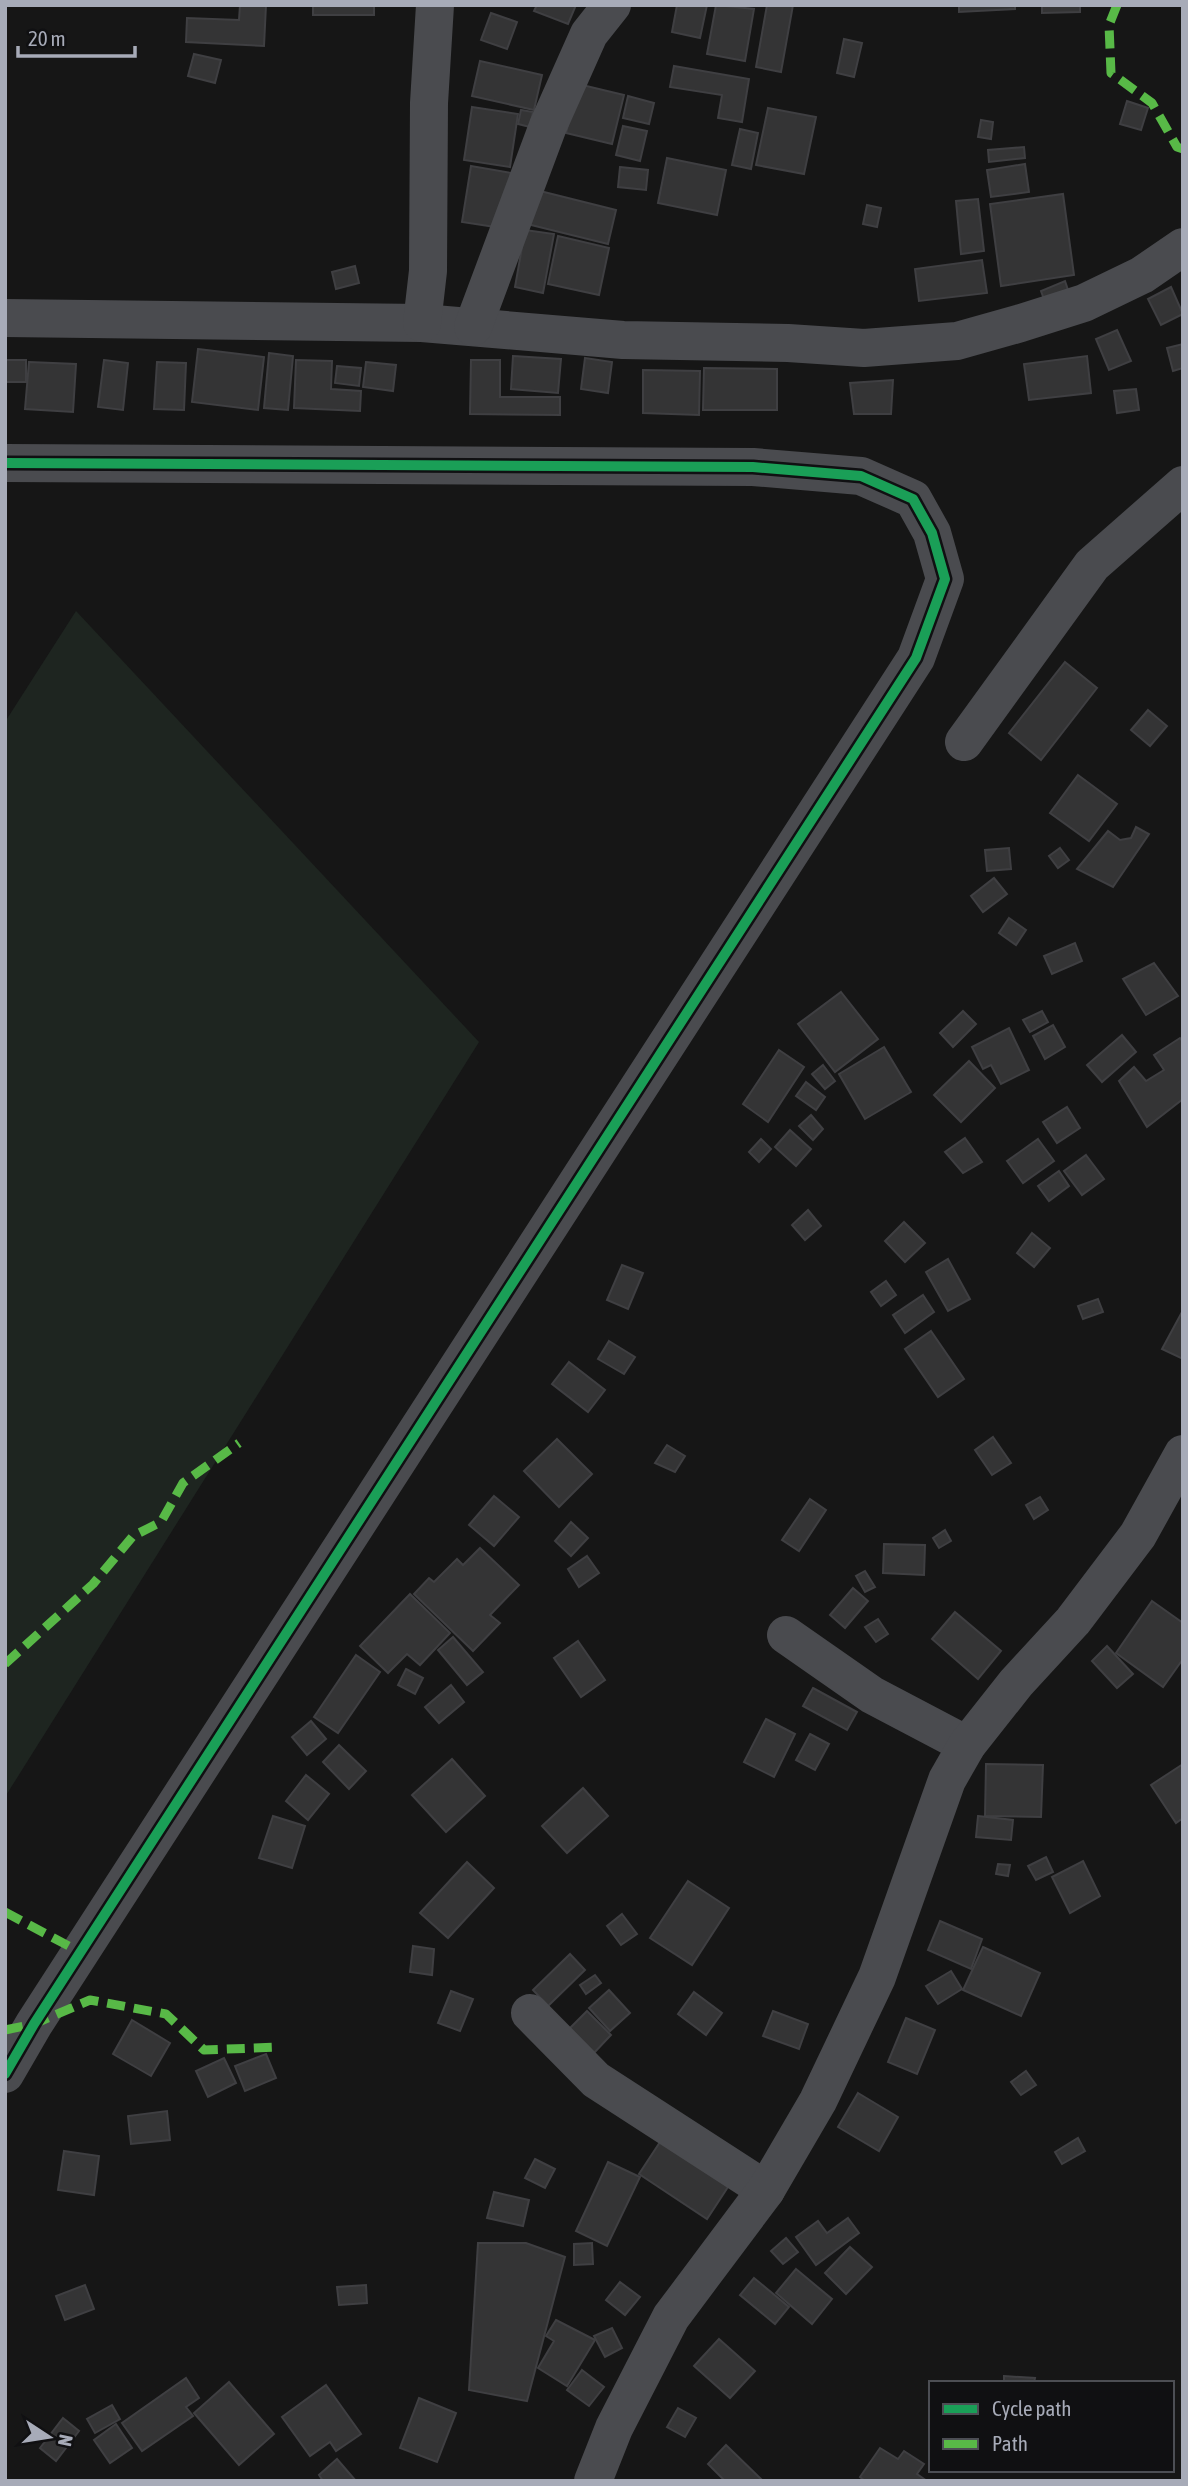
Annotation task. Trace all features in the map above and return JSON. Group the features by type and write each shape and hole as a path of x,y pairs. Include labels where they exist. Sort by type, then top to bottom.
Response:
{"street":[{"path":"422,323 428,271 429,103 435,5"},
{"path":"473,327 548,126 589,34 612,5"},
{"path":"5,318 422,323 623,340 788,342 864,348 957,341 1084,303 1142,275 1183,247"},
{"path":"5,463 753,467 861,476 913,499 932,533 945,579 916,658 478,1333 34,2024 5,2074"},
{"path":"964,742 1092,565 1183,485"},
{"path":"593,2481 614,2428 671,2317 766,2190 817,2101 877,1976 909,1878 947,1780 967,1745 1073,1620 1138,1535 1183,1454"},
{"path":"786,1634 872,1695 967,1745"},
{"path":"530,2013 596,2080 766,2190"}],"shaded area":[{"path":"76,611 479,1042 5,1797 5,722"}],"building":[{"path":"240,5 266,5 264,46 186,42 187,18 239,20"},
{"path":"313,5 374,5 374,15 313,15"},
{"path":"537,5 576,5 568,24 534,11"},
{"path":"677,5 707,5 700,38 672,32"},
{"path":"716,5 754,9 745,61 707,54"},
{"path":"767,5 793,5 781,72 756,67"},
{"path":"959,5 1015,5 1015,9 959,12"},
{"path":"1042,5 1080,5 1080,12 1042,13"},
{"path":"491,13 517,22 507,49 481,40"},
{"path":"844,39 862,43 854,77 837,73"},
{"path":"194,54 221,60 215,83 188,76"},
{"path":"480,61 542,75 534,110 472,96"},
{"path":"674,66 749,79 742,122 718,118 722,95 670,87"},
{"path":"578,84 624,95 612,144 566,133"},
{"path":"628,96 654,103 649,124 623,118"},
{"path":"1127,101 1148,108 1141,130 1120,124"},
{"path":"472,107 518,114 510,167 464,160"},
{"path":"768,108 816,117 804,174 756,165"},
{"path":"521,110 533,112 530,127 518,124"},
{"path":"981,120 993,122 991,139 978,137"},
{"path":"623,126 647,131 640,161 616,155"},
{"path":"740,129 758,133 751,169 732,165"},
{"path":"1024,147 1025,158 989,162 988,150"},
{"path":"667,158 726,170 717,215 658,203"},
{"path":"1025,164 1029,192 991,197 987,170"},
{"path":"471,166 511,173 502,228 462,222"},
{"path":"620,167 648,170 646,190 618,187"},
{"path":"528,188 616,210 608,244 519,222"},
{"path":"1063,194 1074,275 1001,286 990,204"},
{"path":"978,199 984,251 961,254 956,201"},
{"path":"867,205 881,208 877,227 863,224"},
{"path":"525,230 554,234 543,293 515,287"},
{"path":"558,236 609,248 599,295 548,284"},
{"path":"982,260 987,293 919,301 915,269"},
{"path":"355,266 359,283 336,289 332,272"},
{"path":"1065,281 1069,293 1045,302 1041,291"},
{"path":"1171,287 1183,314 1161,325 1148,299"},
{"path":"1117,330 1131,361 1109,370 1096,339"},
{"path":"1183,344 1183,368 1173,371 1167,348"},
{"path":"198,349 264,357 258,410 192,402"},
{"path":"269,353 293,356 288,410 264,408"},
{"path":"513,356 561,359 558,393 511,389"},
{"path":"1087,356 1091,393 1029,400 1024,364"},
{"path":"585,358 612,362 608,393 581,389"},
{"path":"5,360 26,360 26,382 5,382"},
{"path":"104,360 128,363 123,410 98,407"},
{"path":"296,360 332,361 331,389 361,391 360,411 294,408"},
{"path":"471,360 500,360 500,397 560,397 560,415 470,414"},
{"path":"29,362 76,364 73,412 25,409"},
{"path":"157,362 186,363 184,410 154,409"},
{"path":"366,362 396,365 393,391 363,387"},
{"path":"337,366 361,368 359,386 335,383"},
{"path":"704,368 777,369 777,410 703,410"},
{"path":"643,370 700,371 699,415 643,413"},
{"path":"893,380 891,414 854,414 850,383"},
{"path":"1136,389 1139,410 1117,413 1114,391"},
{"path":"1065,662 1097,688 1041,760 1009,733"},
{"path":"1148,710 1167,726 1150,746 1131,730"},
{"path":"1078,775 1117,804 1089,841 1050,813"},
{"path":"1136,827 1149,834 1113,887 1077,869 1108,831 1120,840 1131,838"},
{"path":"1009,848 1011,869 987,871 985,850"},
{"path":"1060,848 1069,860 1058,868 1049,856"},
{"path":"994,878 1007,894 983,912 971,896"},
{"path":"1009,918 1026,930 1016,945 999,933"},
{"path":"1075,943 1082,961 1052,974 1044,956"},
{"path":"1154,963 1178,996 1146,1015 1123,979"},
{"path":"841,992 878,1039 835,1072 798,1024"},
{"path":"963,1011 976,1024 953,1047 940,1033"},
{"path":"1042,1011 1048,1022 1030,1032 1023,1020"},
{"path":"1053,1025 1065,1047 1045,1059 1033,1036"},
{"path":"1009,1028 1029,1070 1001,1084 991,1065 983,1069 972,1047"},
{"path":"1122,1035 1136,1052 1102,1082 1087,1065"},
{"path":"1180,1038 1183,1042 1183,1099 1147,1127 1119,1081 1134,1067 1146,1081 1164,1070 1154,1055"},
{"path":"884,1047 911,1092 865,1119 839,1074"},
{"path":"779,1050 804,1067 768,1122 743,1104"},
{"path":"969,1061 995,1088 961,1122 934,1095"},
{"path":"823,1065 835,1081 825,1089 812,1074"},
{"path":"806,1082 825,1097 816,1110 796,1096"},
{"path":"1067,1107 1080,1128 1057,1143 1043,1122"},
{"path":"811,1115 823,1129 813,1140 799,1126"},
{"path":"790,1130 811,1149 796,1166 775,1147"},
{"path":"965,1138 982,1162 963,1173 945,1152"},
{"path":"761,1139 771,1149 759,1162 749,1152"},
{"path":"1038,1139 1054,1161 1023,1183 1007,1161"},
{"path":"1086,1155 1104,1179 1082,1195 1064,1171"},
{"path":"1059,1171 1069,1186 1049,1201 1038,1186"},
{"path":"808,1210 821,1226 805,1240 792,1225"},
{"path":"904,1222 925,1243 905,1262 885,1241"},
{"path":"1032,1233 1050,1248 1034,1267 1017,1253"},
{"path":"948,1259 970,1299 948,1311 926,1272"},
{"path":"622,1265 643,1273 628,1309 607,1300"},
{"path":"886,1281 896,1295 881,1306 871,1292"},
{"path":"923,1295 934,1312 905,1333 893,1315"},
{"path":"1098,1299 1103,1312 1083,1319 1078,1306"},
{"path":"1183,1312 1183,1359 1162,1349"},
{"path":"931,1331 964,1379 938,1397 905,1349"},
{"path":"609,1341 635,1357 624,1374 598,1359"},
{"path":"569,1362 605,1390 588,1412 552,1384"},
{"path":"993,1437 1011,1463 992,1475 975,1450"},
{"path":"557,1439 592,1474 559,1507 524,1471"},
{"path":"667,1445 685,1456 675,1472 655,1463"},
{"path":"494,1496 519,1517 494,1546 469,1525"},
{"path":"1040,1497 1048,1510 1034,1519 1026,1505"},
{"path":"810,1499 826,1510 799,1551 782,1540"},
{"path":"571,1522 588,1538 571,1556 555,1541"},
{"path":"945,1530 951,1541 939,1548 933,1538"},
{"path":"884,1544 925,1545 924,1575 883,1573"},
{"path":"480,1548 519,1585 490,1615 500,1623 473,1651 414,1594 429,1578 434,1582 457,1559 463,1565"},
{"path":"587,1556 599,1573 579,1587 568,1569"},
{"path":"865,1571 875,1587 865,1592 856,1576"},
{"path":"853,1588 868,1601 845,1628 830,1615"},
{"path":"410,1594 450,1633 420,1665 407,1654 388,1673 360,1646"},
{"path":"1152,1601 1183,1623 1183,1659 1163,1687 1116,1653"},
{"path":"955,1612 1001,1651 978,1679 932,1639"},
{"path":"878,1619 888,1634 876,1642 865,1627"},
{"path":"453,1637 483,1672 467,1685 438,1650"},
{"path":"578,1641 605,1680 581,1697 554,1658"},
{"path":"1107,1646 1133,1674 1117,1688 1092,1661"},
{"path":"356,1655 380,1672 338,1733 314,1717"},
{"path":"406,1669 423,1678 415,1694 398,1685"},
{"path":"451,1685 464,1702 439,1723 425,1707"},
{"path":"813,1688 857,1712 847,1730 803,1706"},
{"path":"766,1719 795,1734 774,1777 744,1762"},
{"path":"311,1721 326,1739 307,1755 292,1737"},
{"path":"810,1734 829,1744 815,1770 796,1760"},
{"path":"339,1745 366,1771 349,1789 323,1762"},
{"path":"452,1759 485,1796 446,1832 412,1795"},
{"path":"986,1764 1043,1765 1041,1817 985,1816"},
{"path":"1183,1764 1183,1818 1176,1823 1151,1785"},
{"path":"306,1775 329,1794 308,1820 286,1801"},
{"path":"583,1788 608,1816 567,1853 542,1826"},
{"path":"273,1816 305,1826 292,1868 259,1858"},
{"path":"978,1816 1013,1820 1011,1840 976,1837"},
{"path":"1046,1857 1053,1872 1036,1880 1028,1866"},
{"path":"1083,1861 1100,1896 1070,1913 1052,1877"},
{"path":"467,1862 494,1888 448,1938 420,1913"},
{"path":"998,1864 1010,1865 1008,1876 996,1874"},
{"path":"688,1881 729,1908 692,1965 650,1938"},
{"path":"622,1914 637,1934 621,1945 607,1926"},
{"path":"940,1921 982,1939 971,1969 928,1950"},
{"path":"413,1946 434,1949 432,1975 410,1972"},
{"path":"983,1947 1040,1973 1021,2016 963,1990"},
{"path":"570,1954 585,1970 548,2006 533,1990"},
{"path":"951,1971 962,1989 938,2004 926,1986"},
{"path":"595,1975 601,1983 586,1994 580,1985"},
{"path":"609,1990 630,2013 610,2031 589,2008"},
{"path":"451,1991 473,1999 460,2031 438,2023"},
{"path":"694,1992 722,2013 706,2035 678,2014"},
{"path":"587,2011 611,2035 592,2055 567,2031"},
{"path":"773,2011 808,2024 799,2049 763,2036"},
{"path":"906,2018 935,2030 917,2074 888,2062"},
{"path":"132,2020 170,2043 151,2076 113,2054"},
{"path":"266,2054 276,2078 245,2091 235,2066"},
{"path":"224,2058 236,2083 208,2097 196,2071"},
{"path":"1026,2071 1036,2085 1021,2095 1011,2082"},
{"path":"858,2093 898,2117 879,2151 838,2127"},
{"path":"167,2111 170,2140 131,2144 128,2116"},
{"path":"664,2136 728,2187 707,2219 639,2174"},
{"path":"1078,2138 1085,2151 1062,2164 1055,2152"},
{"path":"64,2151 99,2156 94,2195 58,2190"},
{"path":"535,2159 555,2169 545,2188 525,2178"},
{"path":"608,2162 640,2177 607,2246 576,2231"},
{"path":"494,2192 529,2200 523,2226 487,2218"},
{"path":"848,2218 859,2233 816,2265 796,2237 818,2221 827,2233"},
{"path":"786,2238 798,2252 783,2264 771,2251"},
{"path":"478,2243 526,2243 565,2257 527,2401 469,2390"},
{"path":"592,2243 593,2264 574,2265 574,2244"},
{"path":"850,2247 872,2267 846,2294 825,2273"},
{"path":"796,2269 832,2299 812,2324 776,2293"},
{"path":"754,2278 789,2307 775,2324 740,2295"},
{"path":"620,2282 640,2297 625,2315 606,2300"},
{"path":"85,2285 94,2309 65,2320 56,2296"},
{"path":"366,2285 367,2303 339,2305 337,2287"},
{"path":"556,2320 595,2340 567,2386 538,2368 554,2341 546,2336"},
{"path":"612,2328 622,2348 605,2357 594,2336"},
{"path":"719,2339 755,2371 730,2398 694,2366"},
{"path":"582,2370 604,2387 589,2406 567,2390"},
{"path":"1004,2376 1035,2378 1034,2381 1004,2381"},
{"path":"186,2378 199,2398 186,2407 193,2416 142,2451 122,2423"},
{"path":"229,2382 274,2434 239,2465 194,2413"},
{"path":"326,2385 361,2434 336,2451 330,2442 310,2456 282,2417"},
{"path":"419,2398 456,2413 437,2462 400,2448"},
{"path":"112,2405 120,2419 95,2433 87,2419"},
{"path":"678,2408 696,2418 685,2437 667,2427"},
{"path":"63,2418 79,2431 56,2461 40,2448"},
{"path":"116,2424 132,2448 110,2463 94,2440"},
{"path":"726,2445 763,2481 725,2481 708,2464"},
{"path":"880,2448 898,2459 904,2451 924,2464 917,2474 927,2481 865,2481 860,2477"},
{"path":"337,2459 356,2481 323,2481 319,2475"}],"marked path":[{"path":"1117,5 1109,25 1111,73 1152,103 1177,147 1183,149"},
{"path":"5,1664 93,1584 133,1536 161,1522 183,1483 239,1443"},
{"path":"5,1912 80,1952"},
{"path":"5,2030 34,2024 90,2000 166,2014 204,2050 280,2047"}],"cycle path":[{"path":"5,463 753,467 861,476 913,499 932,533 945,579 916,658 34,2024 5,2074"}]}
